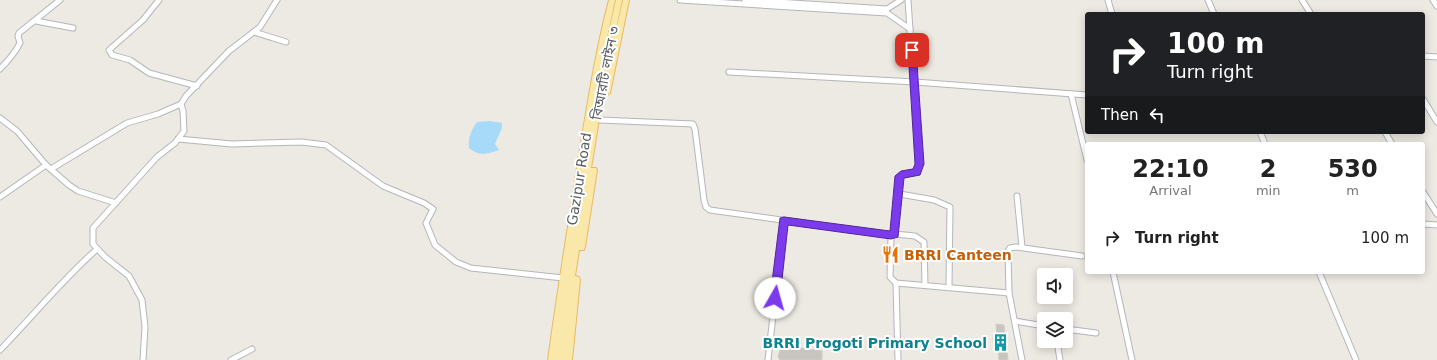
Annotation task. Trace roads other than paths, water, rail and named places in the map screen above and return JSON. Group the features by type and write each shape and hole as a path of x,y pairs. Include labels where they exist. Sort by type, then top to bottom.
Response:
{"main road":[{"name":"Gazipur Road","path":"553,360 564,278 595,80 605,27 612,0"},
{"name":"বিআরটি লাইন ৩","path":"560,360 582,202 603,75 619,0"},
{"name":"Gazipur Road","path":"567,360 578,265 600,120 626,0"}],"street":[{"path":"0,69 12,58 18,48 20,43 18,33 36,21 60,0"},
{"path":"159,0 156,6 109,50 112,55 130,60 149,73 197,86"},
{"path":"51,169 127,123 158,114 181,104 186,96 229,51 254,32 264,21 277,0"},
{"path":"680,0 887,11 900,0"},
{"path":"745,0 887,11 910,29"},
{"path":"908,0 915,82 918,169 914,174 901,174 900,194 893,235 890,278 896,282 1009,292"},
{"path":"1108,0 1111,12"},
{"path":"1208,0 1213,12"},
{"path":"1302,0 1310,12"},
{"path":"1433,0 1437,6"},
{"path":"36,21 73,28"},
{"path":"254,32 286,42"},
{"path":"1425,56 1437,57"},
{"path":"730,72 915,82 1085,95"},
{"path":"1071,94 1085,152"},
{"path":"1425,102 1437,122"},
{"path":"143,360 145,327 142,300 129,276 92,244 93,228 157,157 178,140 184,131 183,111 181,104"},
{"path":"0,118 16,131 46,165 78,191 116,204"},
{"path":"600,120 693,124 695,129 706,207 710,210 893,235 922,237 924,242 925,285"},
{"path":"178,140 232,144 302,142 326,145 382,186 432,209 426,223 435,245 456,262 471,268 564,278"},
{"path":"0,197 46,165"},
{"path":"900,194 920,197 946,204 950,207 949,287"},
{"path":"1425,195 1437,214"},
{"path":"1018,196 1022,247"},
{"path":"768,360 784,220"},
{"path":"1425,224 1437,225"},
{"path":"1022,360 1016,322 1009,292 1008,251 1010,248 1022,247 1082,256"},
{"path":"0,350 30,319 63,280 97,249"},
{"path":"1113,274 1132,360"},
{"path":"1320,274 1356,360"},
{"path":"896,282 898,360"},
{"path":"1016,322 1037,325"},
{"path":"1073,330 1096,333"},
{"path":"1058,348 1060,360"},
{"path":"232,360 252,349"}],"water":[{"path":"490,121 502,123 502,128 495,144 499,150 484,154 477,153 469,148 469,141 472,131 477,122"}],"place":[{"name":"BRRI Canteen","path":"891,255"},
{"name":"BRRI Progoti Primary School","path":"1000,343"}]}
